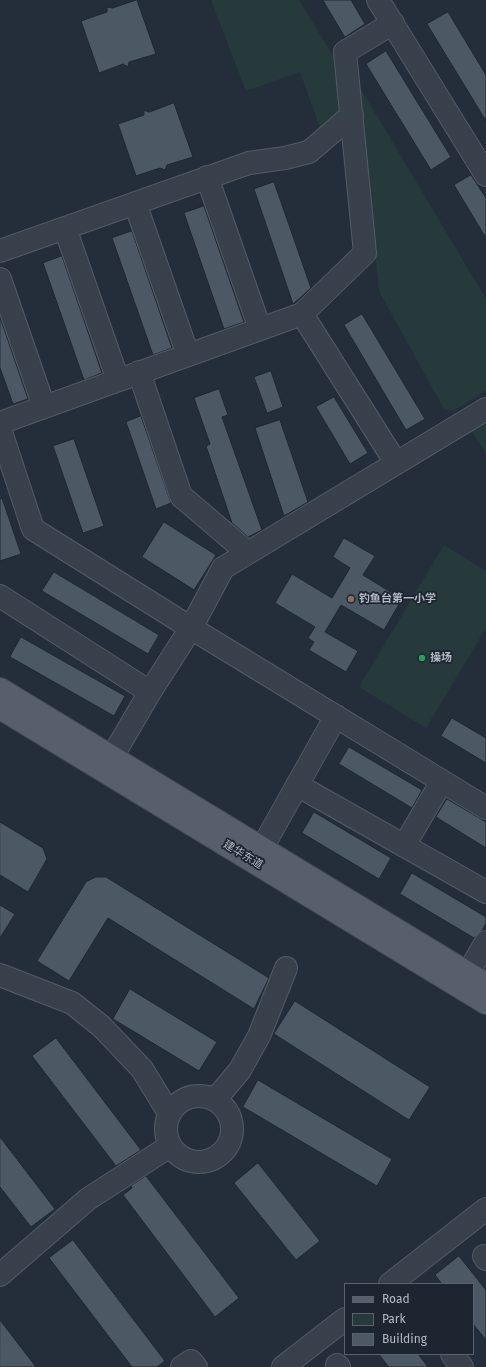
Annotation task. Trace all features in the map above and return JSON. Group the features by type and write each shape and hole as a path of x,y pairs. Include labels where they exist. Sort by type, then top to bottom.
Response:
{"main road":[{"name":"建华东道","path":"0,689 477,979"},
{"name":"建华东道","path":"0,708 486,1003"}],"street":[{"path":"378,0 486,175"},
{"path":"0,423 302,314 366,253 345,52 393,23"},
{"path":"0,251 135,202 249,163 285,158 309,152 352,115"},
{"path":"207,177 260,329"},
{"path":"135,202 188,355"},
{"path":"65,228 118,380"},
{"path":"0,279 44,407"},
{"path":"302,314 396,463"},
{"path":"140,372 181,496 248,553"},
{"path":"112,757 150,692 191,628 223,568 486,408"},
{"path":"0,428 33,529 191,628 486,808"},
{"path":"0,596 150,692"},
{"path":"262,848 336,716"},
{"path":"404,846 442,781"},
{"path":"297,785 486,892"},
{"path":"477,979 486,942"},
{"path":"215,1100 240,1070 259,1036 286,968"},
{"path":"0,974 72,1003 101,1026 142,1069 169,1113"},
{"path":"194,1096 215,1100 223,1107 229,1117 232,1127 228,1144 218,1156 208,1161 197,1163 177,1155 170,1146 166,1136 166,1124 169,1113 184,1099 194,1096"},
{"path":"0,1275 88,1199 170,1146"},
{"path":"391,1283 486,1209"},
{"path":"283,1367 344,1320"},
{"path":"453,1355 462,1367"},
{"path":"182,1367 191,1361 196,1367"}],"green space":[{"path":"211,0 299,0 335,59 343,126 322,133 300,72 246,91"},
{"path":"358,84 486,299 486,391 453,411 444,409 379,291"},
{"path":"486,422 486,453 472,431"},
{"name":"操场","path":"444,545 486,571 486,628 426,728 359,687"}],"building":[{"path":"137,0 156,54 129,62 128,67 123,64 99,73 81,21 107,12 107,7 112,8"},
{"path":"323,0 351,0 365,24 345,37"},
{"path":"448,12 486,75 486,121 427,24"},
{"path":"386,51 451,157 431,170 366,64"},
{"path":"174,103 193,157 167,165 165,170 160,168 136,176 118,124 144,115 144,110 149,112"},
{"path":"471,175 486,198 486,238 454,185"},
{"path":"274,182 311,288 293,304 254,189"},
{"path":"204,206 244,322 224,329 184,213"},
{"path":"132,231 172,348 153,355 112,238"},
{"path":"62,256 102,373 84,380 43,263"},
{"path":"362,314 425,419 406,430 344,325"},
{"path":"0,317 28,399 13,404 0,368"},
{"path":"271,371 283,407 267,413 254,377"},
{"path":"219,389 228,415 222,417 262,530 248,537 232,523 206,446 210,444 194,398"},
{"path":"334,397 368,453 350,464 316,407"},
{"path":"141,416 171,503 156,509 126,422"},
{"path":"280,420 308,502 284,516 255,428"},
{"path":"74,439 104,526 83,533 53,446"},
{"path":"2,498 21,554 0,561 0,499"},
{"path":"164,522 216,555 194,590 142,557"},
{"path":"344,538 375,556 363,575 402,599 384,630 341,605 325,632 358,651 346,672 309,650 314,642 308,638 315,627 275,603 292,574 332,598 350,568 333,557"},
{"path":"54,572 159,635 148,654 42,591"},
{"path":"21,637 125,696 114,716 10,657"},
{"path":"452,718 486,738 486,763 441,736"},
{"path":"349,747 422,790 412,808 339,764"},
{"path":"447,799 486,822 486,848 436,817"},
{"path":"314,812 391,858 379,879 302,833"},
{"path":"0,822 43,848 47,859 28,892 0,875"},
{"path":"412,873 486,917 486,923 482,931 474,938 400,894"},
{"path":"96,877 106,877 269,978 254,1009 108,918 69,981 37,961 86,882"},
{"path":"0,905 15,914 0,938"},
{"path":"130,989 217,1042 199,1071 113,1019"},
{"path":"295,1001 430,1087 409,1120 274,1034"},
{"path":"56,1038 141,1150 116,1166 32,1056"},
{"path":"258,1080 392,1159 377,1186 243,1107"},
{"path":"0,1137 55,1209 31,1227 0,1187"},
{"path":"258,1163 320,1241 296,1260 234,1183"},
{"path":"146,1176 239,1298 215,1317 123,1195 132,1188 131,1186"},
{"path":"73,1240 165,1361 157,1367 132,1367 49,1258"},
{"path":"459,1256 486,1290 486,1340 474,1325 474,1283 441,1283 435,1275"},
{"path":"0,1320 36,1367 0,1367"},
{"path":"380,1355 419,1355 428,1367 389,1367"}],"place":[{"name":"钓鱼台第一小学","path":"351,599"},
{"name":"操场","path":"422,658"}]}
